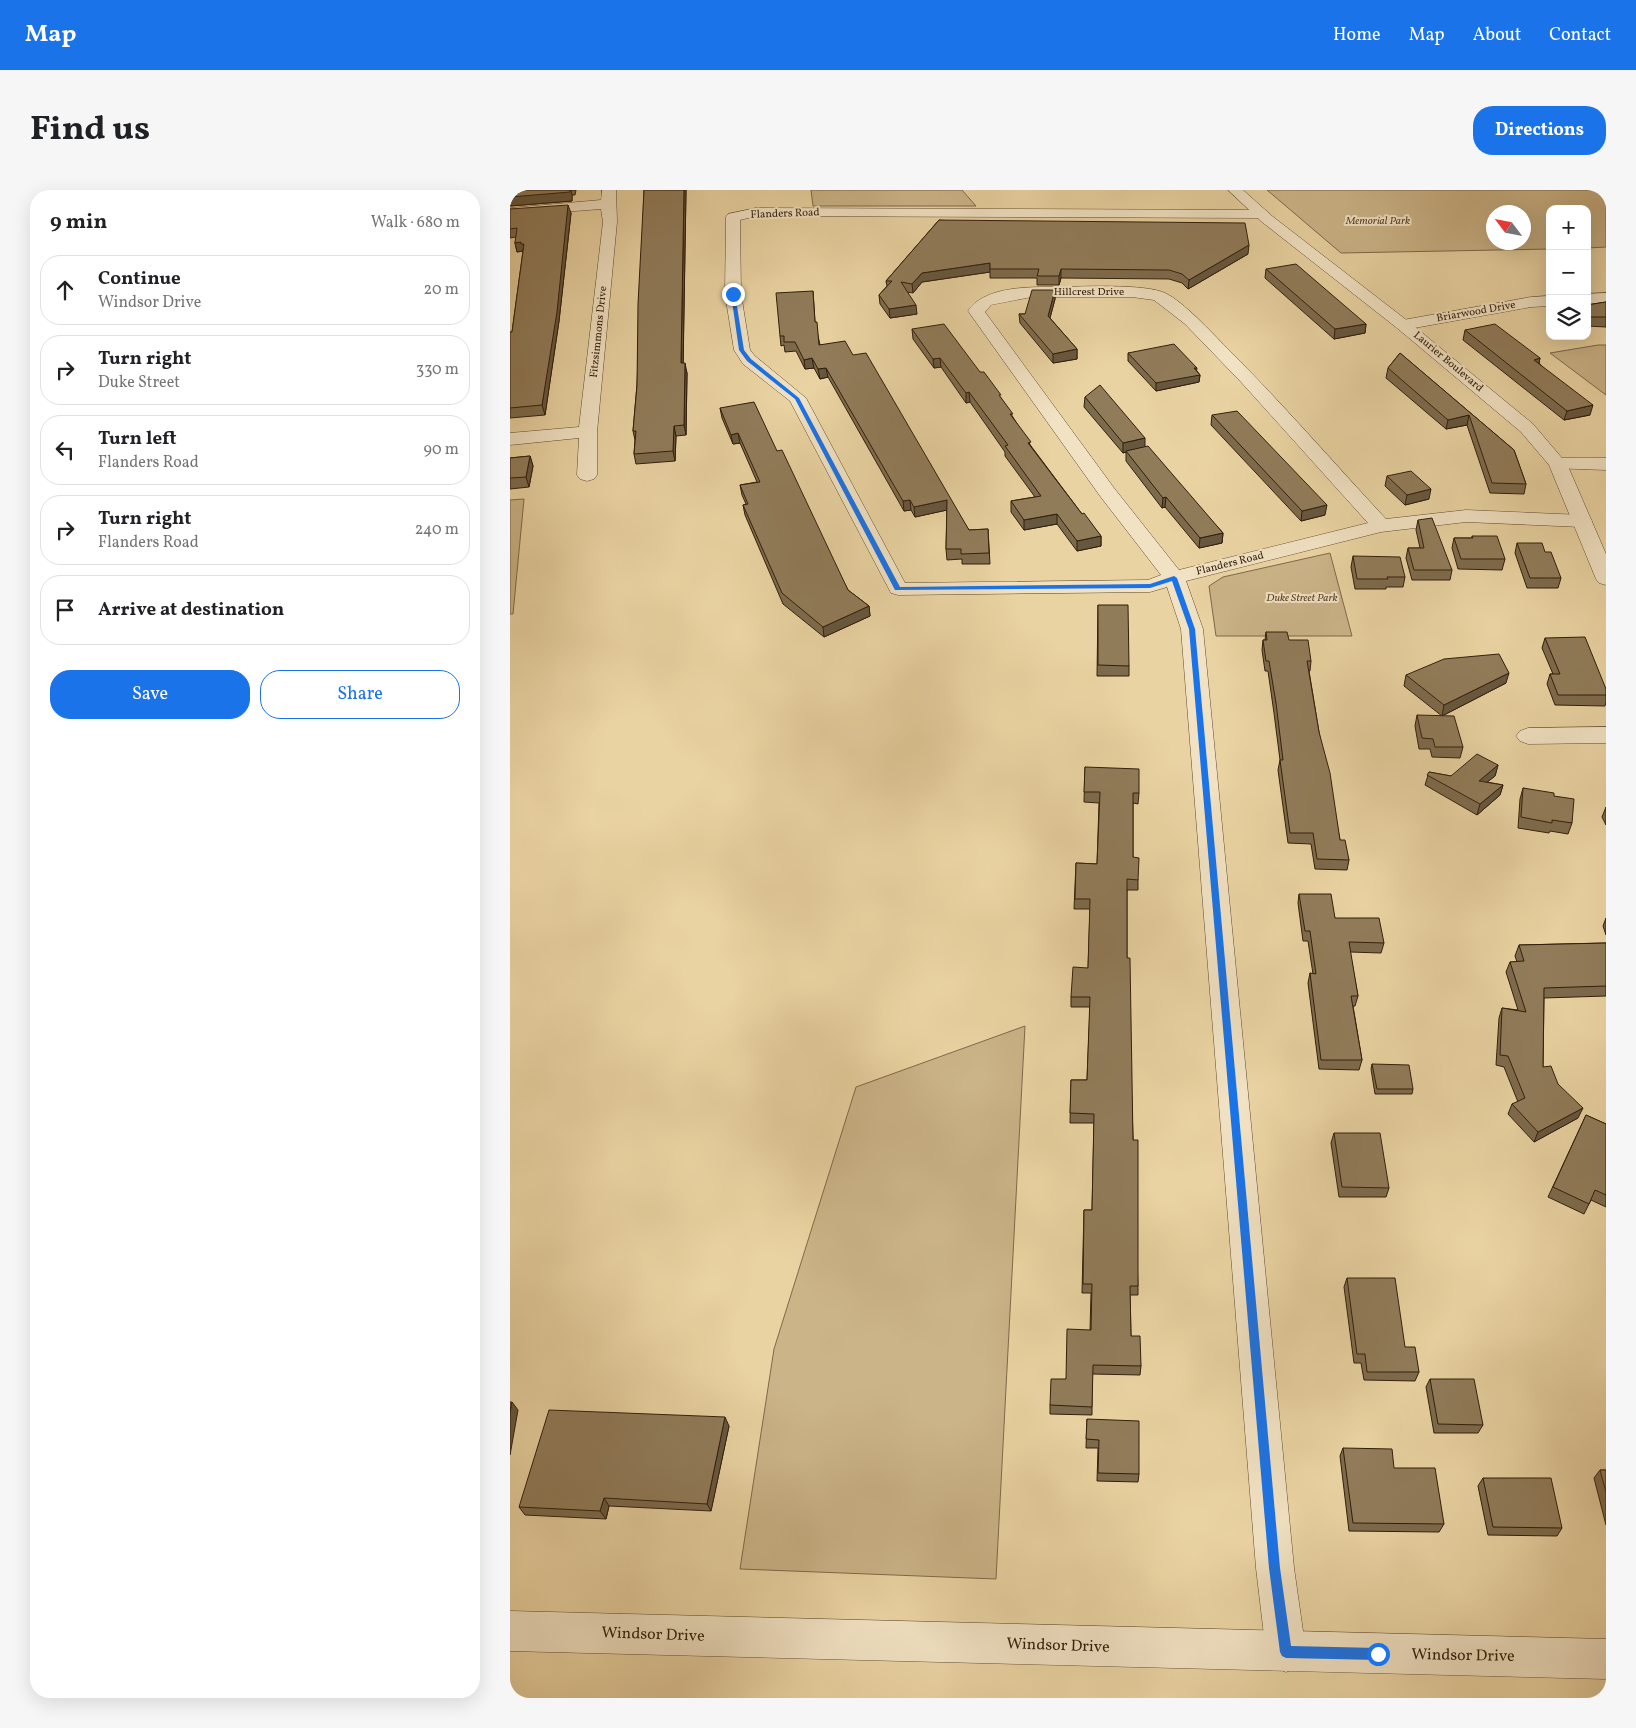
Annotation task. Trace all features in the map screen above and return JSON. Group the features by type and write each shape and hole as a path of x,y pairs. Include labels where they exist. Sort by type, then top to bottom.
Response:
{"street":[{"name":"Laurier Boulevard","path":"1235,190 1262,214 1402,325 1527,428 1558,464 1606,579"},
{"path":"510,212 609,197"},
{"name":"Fitzsimmons Drive","path":"587,475 588,432 610,222 609,197"},
{"name":"Flanders Road","path":"1262,214 756,212 733,217 733,294 742,350 749,360 797,398 898,589 1150,586 1174,578 1381,526 1466,516 1582,520"},
{"name":"Hillcrest Drive","path":"1174,578 1107,492 984,324 976,311 985,302 1032,292 1132,292 1159,296 1191,321 1247,378 1381,526"},
{"path":"1591,298 1606,298"},
{"name":"Briarwood Drive","path":"1402,325 1531,302 1546,301"},
{"path":"510,439 588,432"},
{"path":"1558,464 1606,464"},
{"path":"1174,578 1192,629 1275,1568 1286,1652"},
{"path":"1528,736 1606,735"},
{"name":"Windsor Drive","path":"510,1630 1606,1659"}],"green space":[{"path":"811,190 962,190 976,206 813,206"},
{"name":"Memorial Park","path":"1267,190 1606,190 1606,247 1591,248 1591,205 1546,205 1546,249 1531,249 1531,205 1486,205 1486,250 1498,250 1341,253"},
{"path":"1606,345 1606,395 1550,353"},
{"path":"524,499 513,614 510,614 510,500"},
{"name":"Duke Street Park","path":"1330,553 1352,636 1216,636 1209,586 1223,577"},
{"path":"1025,1026 996,1579 740,1569 774,1349 856,1087"}],"building":[{"path":"510,190 570,190 570,192 510,197"},
{"path":"644,190 684,190 681,363 685,363 684,425 674,426 673,451 634,454 636,431 633,431 637,385 638,304"},
{"path":"568,205 557,312 542,405 510,408 510,332 512,332 524,244 521,244 521,242 515,243 517,228 510,229 510,209"},
{"path":"939,220 1245,223 1249,245 1189,280 1182,274 1169,270 1061,269 1059,276 1037,276 1039,269 990,269 990,263 922,273 912,284 901,282 916,305 889,309 879,295 892,281 886,281"},
{"path":"1296,264 1366,324 1335,329 1266,269"},
{"path":"1032,290 1055,290 1048,316 1077,349 1053,354 1019,314 1025,314"},
{"path":"813,291 819,345 845,341 853,355 866,353 969,530 988,529 989,553 961,554 961,549 946,549 947,500 914,507 910,500 903,501 826,368 818,369 812,358 804,360 795,342 784,342 784,336 780,336 776,293"},
{"path":"1606,302 1606,317 1591,317 1591,304"},
{"path":"944,324 980,372 984,372 1013,414 1010,414 1031,442 1028,443 1101,536 1077,541 1057,514 1024,520 1011,501 1041,496 1005,446 1008,445 969,392 966,393 940,358 933,359 912,329"},
{"path":"1495,324 1540,358 1534,360 1593,405 1567,411 1465,330"},
{"path":"1174,344 1197,368 1194,368 1200,375 1156,383 1128,353"},
{"path":"1400,353 1514,450 1526,484 1492,483 1469,415 1448,420 1388,368"},
{"path":"1100,385 1145,438 1123,443 1085,397"},
{"path":"754,402 777,451 782,450 848,590 869,606 823,627 782,593 743,505 748,504 740,485 760,482 738,433 731,435 720,408"},
{"path":"1237,411 1327,505 1302,511 1212,415"},
{"path":"1148,446 1223,533 1200,538 1166,497 1163,498 1126,451"},
{"path":"530,456 526,477 510,478 510,458"},
{"path":"1411,471 1431,489 1407,495 1387,476"},
{"path":"1432,518 1452,570 1414,570 1408,548 1424,548 1418,520"},
{"path":"1472,536 1497,536 1505,559 1461,559 1454,538 1473,538"},
{"path":"1517,543 1542,543 1545,552 1551,552 1561,578 1530,578"},
{"path":"1353,556 1400,557 1405,577 1357,579"},
{"path":"1098,605 1128,605 1129,666 1098,665"},
{"path":"1266,632 1287,632 1289,640 1308,640 1311,661 1307,661 1319,732 1330,773 1340,840 1345,840 1349,860 1317,859 1313,833 1290,833 1280,760 1283,760 1276,703 1269,661 1266,661 1263,640 1267,640"},
{"path":"1585,637 1606,689 1606,695 1558,695 1550,674 1560,674 1545,638"},
{"path":"1499,654 1509,673 1444,705 1406,675 1444,659"},
{"path":"1417,715 1454,716 1463,747 1435,747 1433,739 1422,738"},
{"path":"1477,754 1498,765 1479,781 1503,785 1480,804 1427,775 1429,772 1451,776"},
{"path":"1085,767 1139,769 1139,793 1133,793 1133,857 1139,858 1138,880 1127,879 1127,958 1130,958 1133,1140 1138,1140 1138,1286 1130,1286 1131,1336 1140,1336 1141,1366 1093,1365 1092,1407 1050,1405 1051,1379 1066,1379 1067,1329 1091,1330 1092,1284 1083,1284 1084,1210 1092,1210 1094,1114 1070,1113 1071,1080 1087,1080 1090,997 1071,997 1073,967 1088,968 1090,899 1075,899 1076,863 1097,864 1100,792 1084,792"},
{"path":"1523,788 1554,793 1554,796 1574,799 1572,823 1552,820 1552,823 1521,817"},
{"path":"1299,894 1331,894 1335,918 1379,918 1384,943 1349,942 1358,996 1351,996 1362,1060 1321,1060 1310,973 1316,974 1310,931 1305,931"},
{"path":"1606,943 1606,986 1544,988 1543,1067 1551,1066 1558,1084 1583,1108 1538,1132 1512,1104 1525,1098 1508,1056 1500,1055 1502,1008 1526,1012 1510,962 1524,961 1519,945"},
{"path":"1372,1064 1409,1065 1413,1089 1377,1089"},
{"path":"1586,1115 1606,1124 1606,1195 1595,1190 1589,1204 1553,1187"},
{"path":"1334,1133 1380,1133 1389,1188 1342,1187"},
{"path":"1347,1278 1395,1278 1405,1347 1415,1347 1419,1372 1367,1372 1365,1354 1357,1354"},
{"path":"1430,1379 1474,1379 1483,1425 1438,1424"},
{"path":"549,1410 725,1417 707,1504 604,1498 600,1511 519,1507"},
{"path":"1087,1419 1139,1421 1139,1474 1098,1473 1099,1440 1086,1439"},
{"path":"1343,1448 1392,1449 1394,1468 1435,1468 1444,1524 1353,1523"},
{"path":"1600,1470 1606,1470 1606,1492"},
{"path":"1483,1478 1551,1478 1562,1528 1493,1527"}],"route":[{"path":"733,294 742,350 749,360 797,398 898,589 1150,586 1174,578 1192,629 1275,1568 1286,1652 1378,1654"}]}
